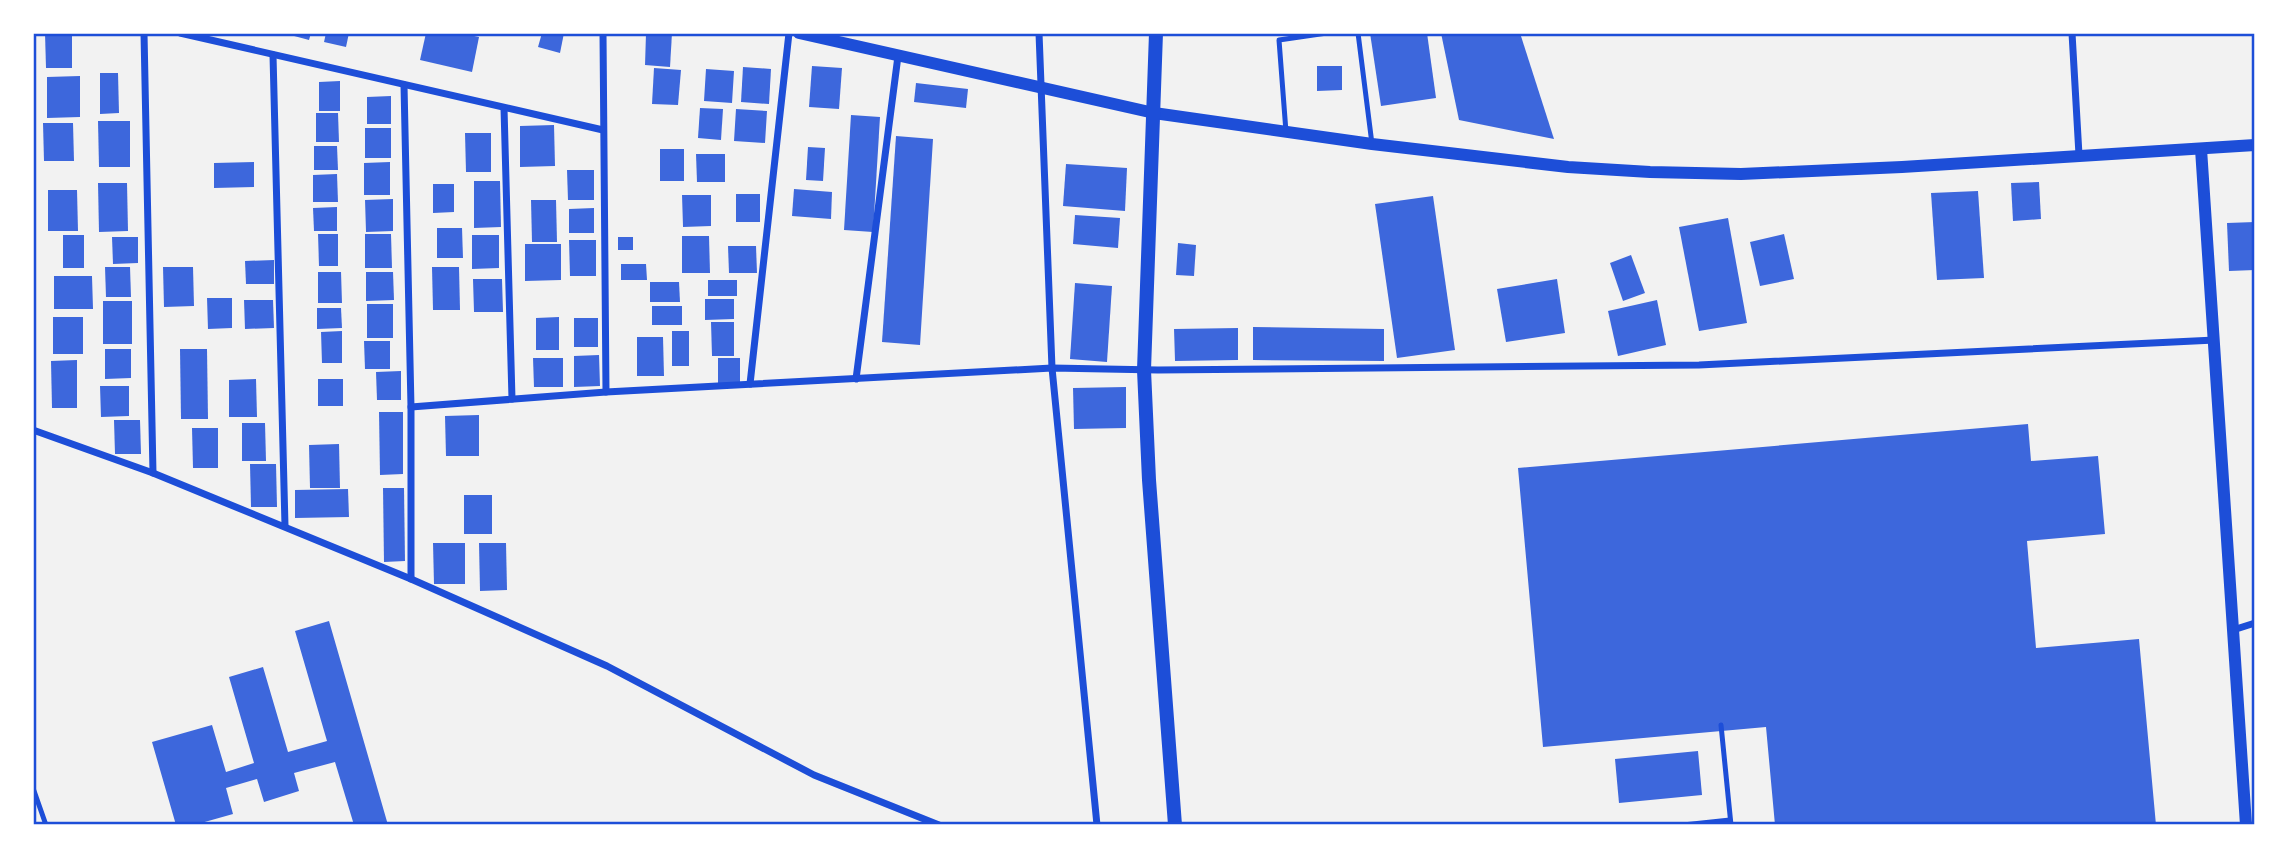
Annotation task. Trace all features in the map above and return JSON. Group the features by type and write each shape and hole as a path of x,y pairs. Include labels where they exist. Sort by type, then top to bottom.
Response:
{"main road":[{"path":"1156,33 1144,370 1149,480 1175,825"}],"street":[{"path":"144,33 153,473"},
{"path":"180,33 603,130"},
{"path":"603,33 606,392"},
{"path":"750,384 789,33"},
{"path":"799,33 1154,113 1372,144 1568,167 1728,174 1902,167 2255,145"},
{"path":"1039,33 1052,368 1097,825"},
{"path":"2072,33 2078,155"},
{"path":"273,55 285,526"},
{"path":"856,379 898,56"},
{"path":"404,85 411,407 411,579"},
{"path":"504,108 512,399"},
{"path":"2201,149 2246,825"},
{"path":"411,407 606,392 1052,368 1144,370 1699,365 2215,340"},
{"path":"33,430 153,473 411,579 607,666 814,775 939,825"},
{"path":"2232,630 2255,623"}],"lane":[{"path":"1286,132 1279,40 1327,33"},
{"path":"1358,33 1372,144"},
{"path":"1683,825 1731,822 1721,725"},
{"path":"33,788 46,825"}],"building":[{"path":"45,33 72,33 72,68 46,68"},
{"path":"283,33 311,33 309,40"},
{"path":"326,33 349,33 346,47 324,42"},
{"path":"426,33 460,33 479,37 472,72 420,60"},
{"path":"542,33 564,33 560,53 538,47"},
{"path":"646,33 672,33 670,67 645,65"},
{"path":"1370,33 1427,33 1436,98 1381,106"},
{"path":"1441,33 1520,33 1554,139 1459,120"},
{"path":"812,66 842,68 839,109 809,107"},
{"path":"1317,66 1342,66 1342,90 1317,91"},
{"path":"743,67 771,69 769,104 741,102"},
{"path":"654,68 681,70 678,105 652,104"},
{"path":"706,69 734,71 732,103 704,101"},
{"path":"100,73 118,73 119,113 100,114"},
{"path":"80,76 80,117 47,118 47,77"},
{"path":"340,81 340,111 319,111 319,82"},
{"path":"916,83 968,89 966,108 914,102"},
{"path":"391,96 391,124 367,124 367,97"},
{"path":"700,108 723,109 721,140 698,138"},
{"path":"736,109 767,111 765,143 734,141"},
{"path":"316,113 338,113 339,142 316,142"},
{"path":"851,115 880,117 873,232 844,230"},
{"path":"98,121 130,121 130,167 99,167"},
{"path":"43,123 73,123 74,161 44,161"},
{"path":"554,125 555,166 520,167 520,126"},
{"path":"365,128 391,128 391,158 365,158"},
{"path":"465,133 491,133 491,172 466,172"},
{"path":"896,136 933,139 920,345 882,342"},
{"path":"314,146 337,146 338,170 314,170"},
{"path":"808,147 825,148 823,181 806,180"},
{"path":"660,149 684,149 684,181 660,181"},
{"path":"696,154 725,154 725,182 697,182"},
{"path":"254,162 254,187 214,188 214,163"},
{"path":"390,162 390,195 364,195 364,163"},
{"path":"1066,164 1127,168 1125,211 1063,206"},
{"path":"567,170 594,170 594,200 568,200"},
{"path":"337,174 338,202 313,202 313,175"},
{"path":"474,181 500,181 501,227 474,228"},
{"path":"2039,182 2041,219 2013,221 2011,183"},
{"path":"98,183 127,183 128,231 99,232"},
{"path":"433,184 454,184 454,212 433,213"},
{"path":"794,189 832,192 831,219 792,216"},
{"path":"48,190 77,190 78,231 48,231"},
{"path":"1978,191 1984,278 1937,280 1931,193"},
{"path":"736,194 760,194 760,222 736,222"},
{"path":"682,195 711,195 711,226 683,227"},
{"path":"1433,196 1455,350 1397,358 1375,204"},
{"path":"393,199 393,231 366,232 365,200"},
{"path":"531,200 556,200 557,242 532,242"},
{"path":"337,207 337,231 314,231 313,208"},
{"path":"594,208 594,233 569,233 569,209"},
{"path":"1075,215 1120,218 1118,248 1073,244"},
{"path":"1728,218 1747,323 1699,331 1679,227"},
{"path":"2255,222 2255,270 2229,271 2227,223"},
{"path":"437,228 462,228 463,258 437,258"},
{"path":"318,234 338,234 338,266 319,266"},
{"path":"365,234 391,234 392,268 365,268"},
{"path":"1784,234 1794,279 1760,286 1750,242"},
{"path":"63,235 84,235 84,268 63,268"},
{"path":"472,235 499,235 499,268 472,269"},
{"path":"682,236 709,236 710,273 682,273"},
{"path":"112,237 138,237 138,263 113,264"},
{"path":"618,237 633,237 633,250 618,250"},
{"path":"569,240 596,240 596,276 570,276"},
{"path":"1178,243 1196,245 1194,276 1176,275"},
{"path":"525,244 561,244 561,280 525,281"},
{"path":"728,246 756,246 757,273 729,273"},
{"path":"1631,255 1645,293 1623,301 1610,263"},
{"path":"274,260 274,284 246,284 245,261"},
{"path":"621,264 646,264 647,280 621,280"},
{"path":"105,267 130,267 131,297 106,297"},
{"path":"163,267 193,267 194,306 164,307"},
{"path":"432,267 459,267 460,310 433,310"},
{"path":"318,272 341,272 342,303 318,303"},
{"path":"366,272 393,272 394,300 366,301"},
{"path":"54,276 92,276 93,309 54,309"},
{"path":"473,279 502,279 503,312 474,312"},
{"path":"1557,279 1565,333 1506,342 1497,289"},
{"path":"708,280 737,280 737,296 708,296"},
{"path":"650,282 679,282 680,302 650,302"},
{"path":"1075,283 1112,286 1107,362 1070,359"},
{"path":"207,298 232,298 232,328 208,329"},
{"path":"705,299 734,299 734,319 705,320"},
{"path":"244,300 273,300 274,328 245,329"},
{"path":"1657,300 1666,345 1618,356 1608,311"},
{"path":"103,301 132,301 132,344 103,344"},
{"path":"367,304 393,304 393,338 367,338"},
{"path":"652,306 682,306 682,325 652,325"},
{"path":"317,308 341,308 342,328 317,329"},
{"path":"53,317 83,317 83,354 53,354"},
{"path":"559,317 559,350 536,350 536,318"},
{"path":"574,318 598,318 598,347 574,347"},
{"path":"711,322 734,322 734,356 712,356"},
{"path":"1253,327 1384,329 1384,361 1253,360"},
{"path":"1238,328 1238,360 1175,361 1174,329"},
{"path":"342,331 342,363 322,363 321,332"},
{"path":"672,331 689,331 689,366 672,366"},
{"path":"637,337 663,337 664,376 637,376"},
{"path":"364,341 390,341 390,369 365,369"},
{"path":"105,349 131,349 131,378 105,379"},
{"path":"180,349 207,349 208,419 181,419"},
{"path":"599,355 600,386 574,387 574,356"},
{"path":"533,358 563,358 563,387 534,387"},
{"path":"718,358 740,358 740,384 718,384"},
{"path":"77,360 77,408 52,408 51,361"},
{"path":"401,371 401,400 377,400 376,372"},
{"path":"256,379 257,417 229,417 229,380"},
{"path":"318,379 343,379 343,406 318,406"},
{"path":"100,386 129,386 129,416 101,417"},
{"path":"1126,387 1126,428 1074,429 1073,388"},
{"path":"379,412 403,412 403,474 380,475"},
{"path":"479,415 479,456 446,456 445,416"},
{"path":"114,420 140,420 141,454 115,454"},
{"path":"242,423 265,423 266,461 242,461"},
{"path":"2028,424 2031,461 2098,456 2105,534 2027,541 2036,648 2139,639 2156,825 1775,825 1766,727 1543,747 1518,468"},
{"path":"192,428 218,428 218,468 193,468"},
{"path":"339,444 340,488 310,488 309,445"},
{"path":"250,464 276,464 277,507 251,507"},
{"path":"383,488 404,488 405,561 384,562"},
{"path":"348,489 349,517 295,518 295,490"},
{"path":"464,495 492,495 492,534 464,534"},
{"path":"433,543 465,543 465,584 434,584"},
{"path":"479,543 506,543 507,590 480,591"},
{"path":"329,621 388,825 354,825 335,762 294,773 299,791 264,802 257,779 226,788 233,814 194,825 176,825 152,742 212,725 226,772 254,763 229,677 263,667 288,752 327,741 295,631"},
{"path":"1698,751 1702,795 1619,803 1615,759"}]}
